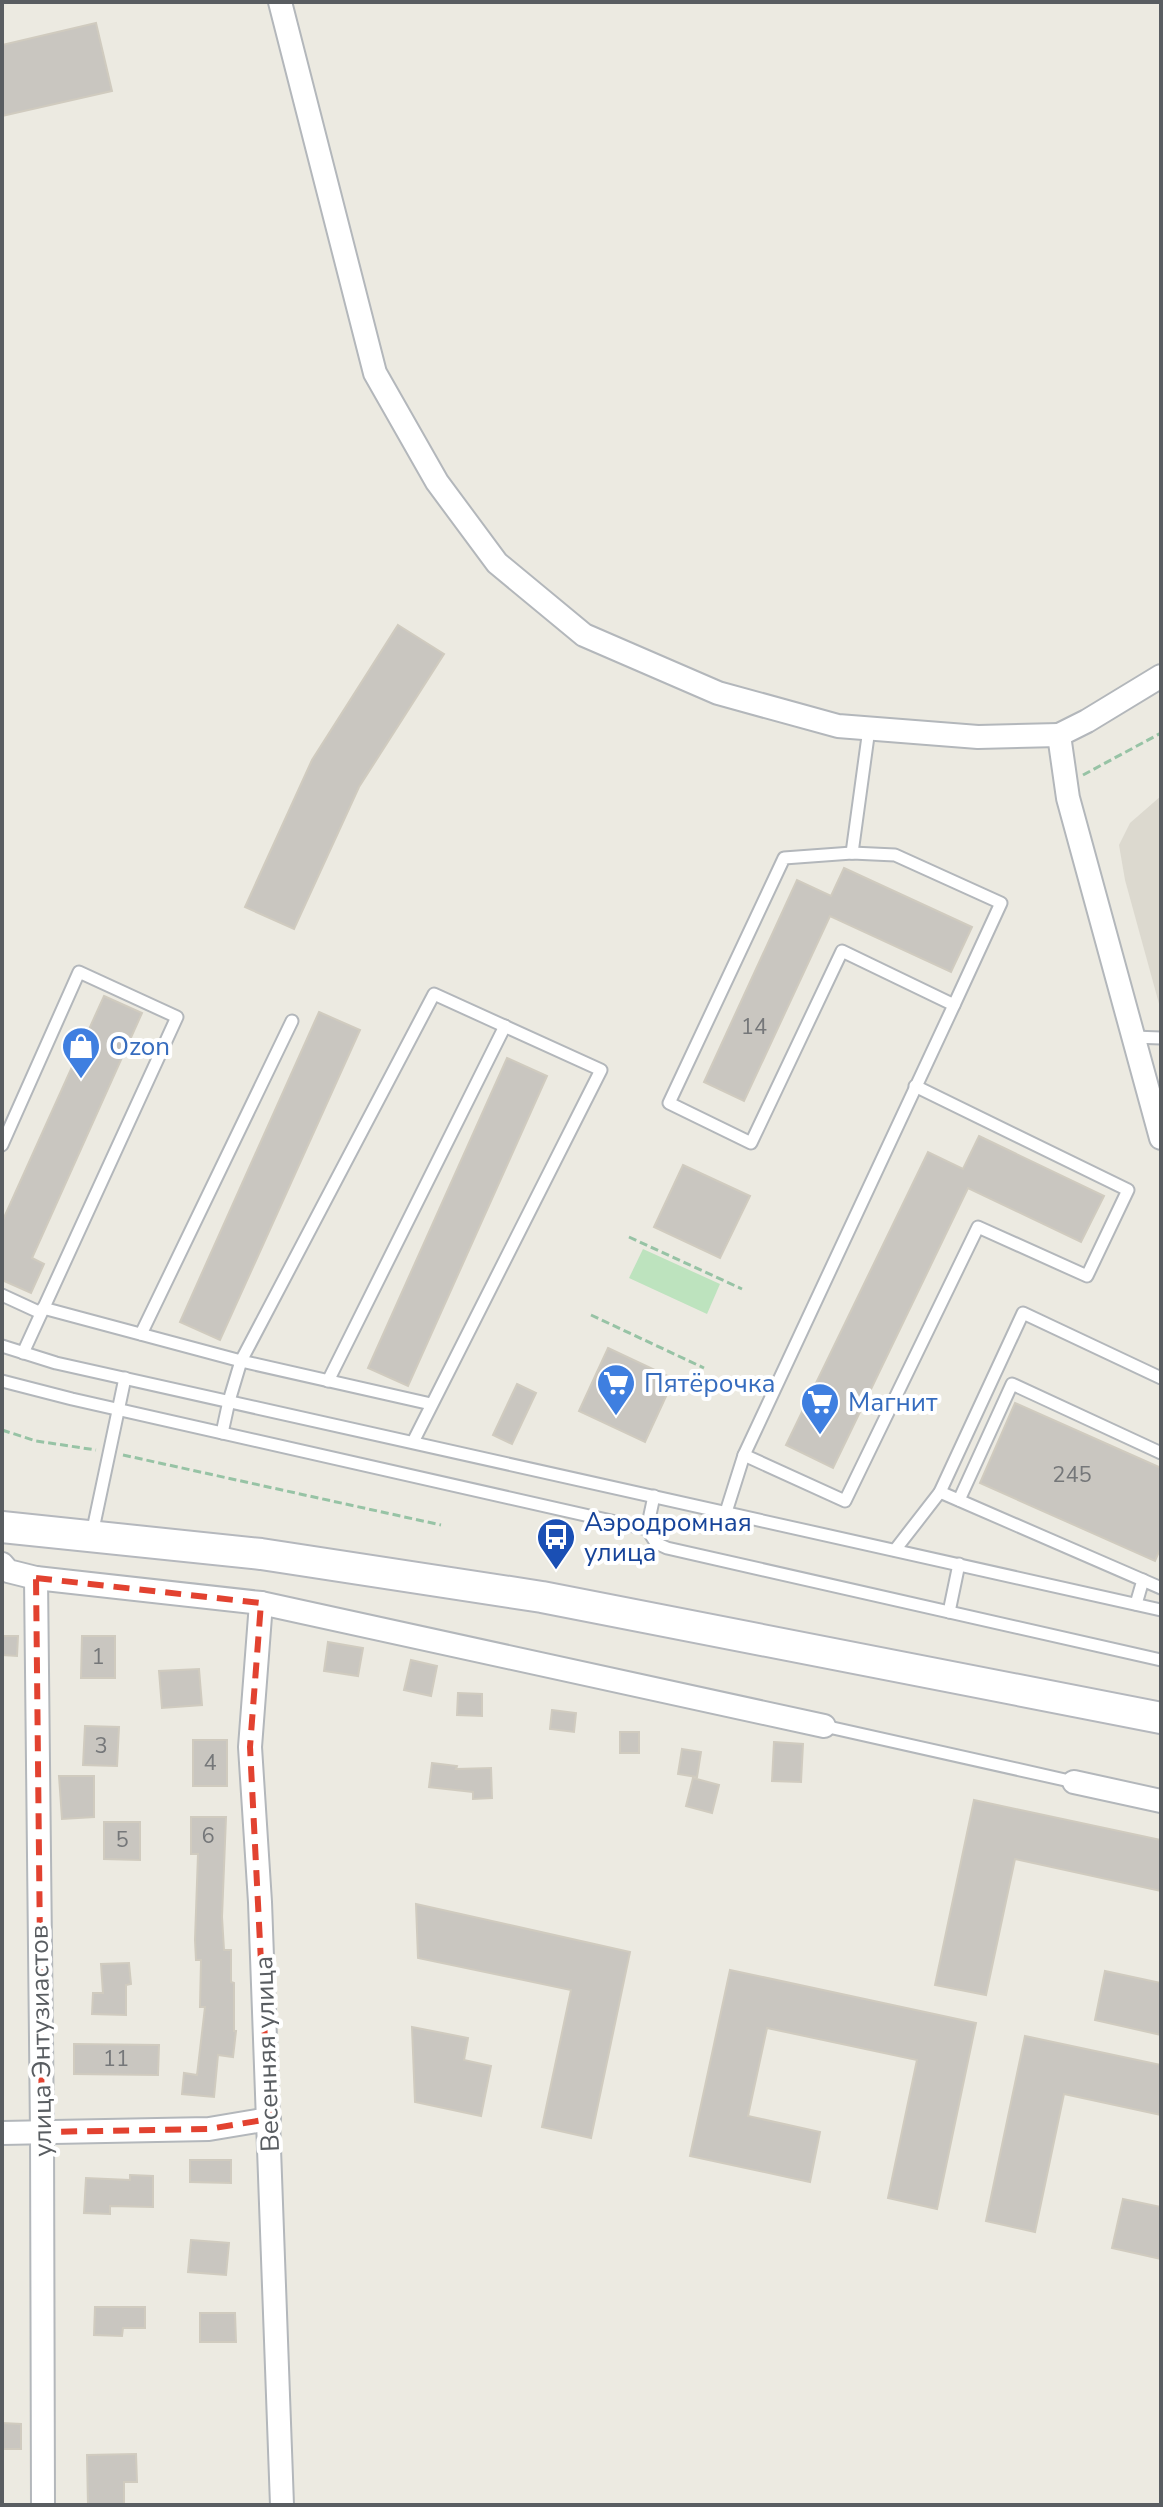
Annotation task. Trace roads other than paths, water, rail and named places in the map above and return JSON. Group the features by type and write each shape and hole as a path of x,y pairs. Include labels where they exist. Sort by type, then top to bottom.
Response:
{"street":[{"path":"280,2 375,373 437,482 497,563 584,635 718,693 838,726 978,737 1059,735 1161,676"},
{"path":"1059,735 1066,784 1161,1138"},
{"path":"2,1527 275,1556 542,1597 1161,1718"},
{"path":"2,1564 8,1571 36,1578 261,1603 824,1726"},
{"name":"улица Энтузиастов","path":"36,1578 43,2505"},
{"name":"Весенняя улица","path":"261,1603 250,1747 260,1902 282,2505"},
{"path":"1074,1782 1161,1801"},
{"path":"2,2133 209,2129 269,2119"}],"lane":[{"path":"852,853 869,729"},
{"path":"726,1512 744,1455 915,1086 954,1005 1001,903 895,855 852,853 784,858 669,1103 751,1143 842,951 954,1005"},
{"path":"2,1145 79,972 177,1017 23,1353"},
{"path":"222,1433 241,1361 434,994 601,1070 413,1442"},
{"path":"141,1334 292,1021"},
{"path":"328,1381 505,1026"},
{"path":"1133,1037 1161,1038"},
{"path":"744,1455 845,1501 978,1227 1087,1276 1128,1190 915,1086"},
{"path":"2,1295 42,1310 241,1361 431,1404"},
{"path":"895,1550 940,1492 1023,1313 1161,1378"},
{"path":"2,1346 125,1378 1161,1610"},
{"path":"92,1536 125,1378"},
{"path":"2,1381 647,1529 656,1543 667,1548 1161,1660"},
{"path":"959,1500 1012,1384 1161,1453"},
{"path":"940,1492 1161,1588"},
{"path":"647,1529 654,1496"},
{"path":"949,1612 959,1564"},
{"path":"1136,1604 1143,1580"},
{"path":"824,1726 1074,1782"}],"place":[{"name":"Ozon","path":"81,1080"},
{"name":"Пятёрочка","path":"616,1417"},
{"name":"Магнит","path":"820,1436"},
{"name":"Аэродромная улица","path":"556,1571"}]}
